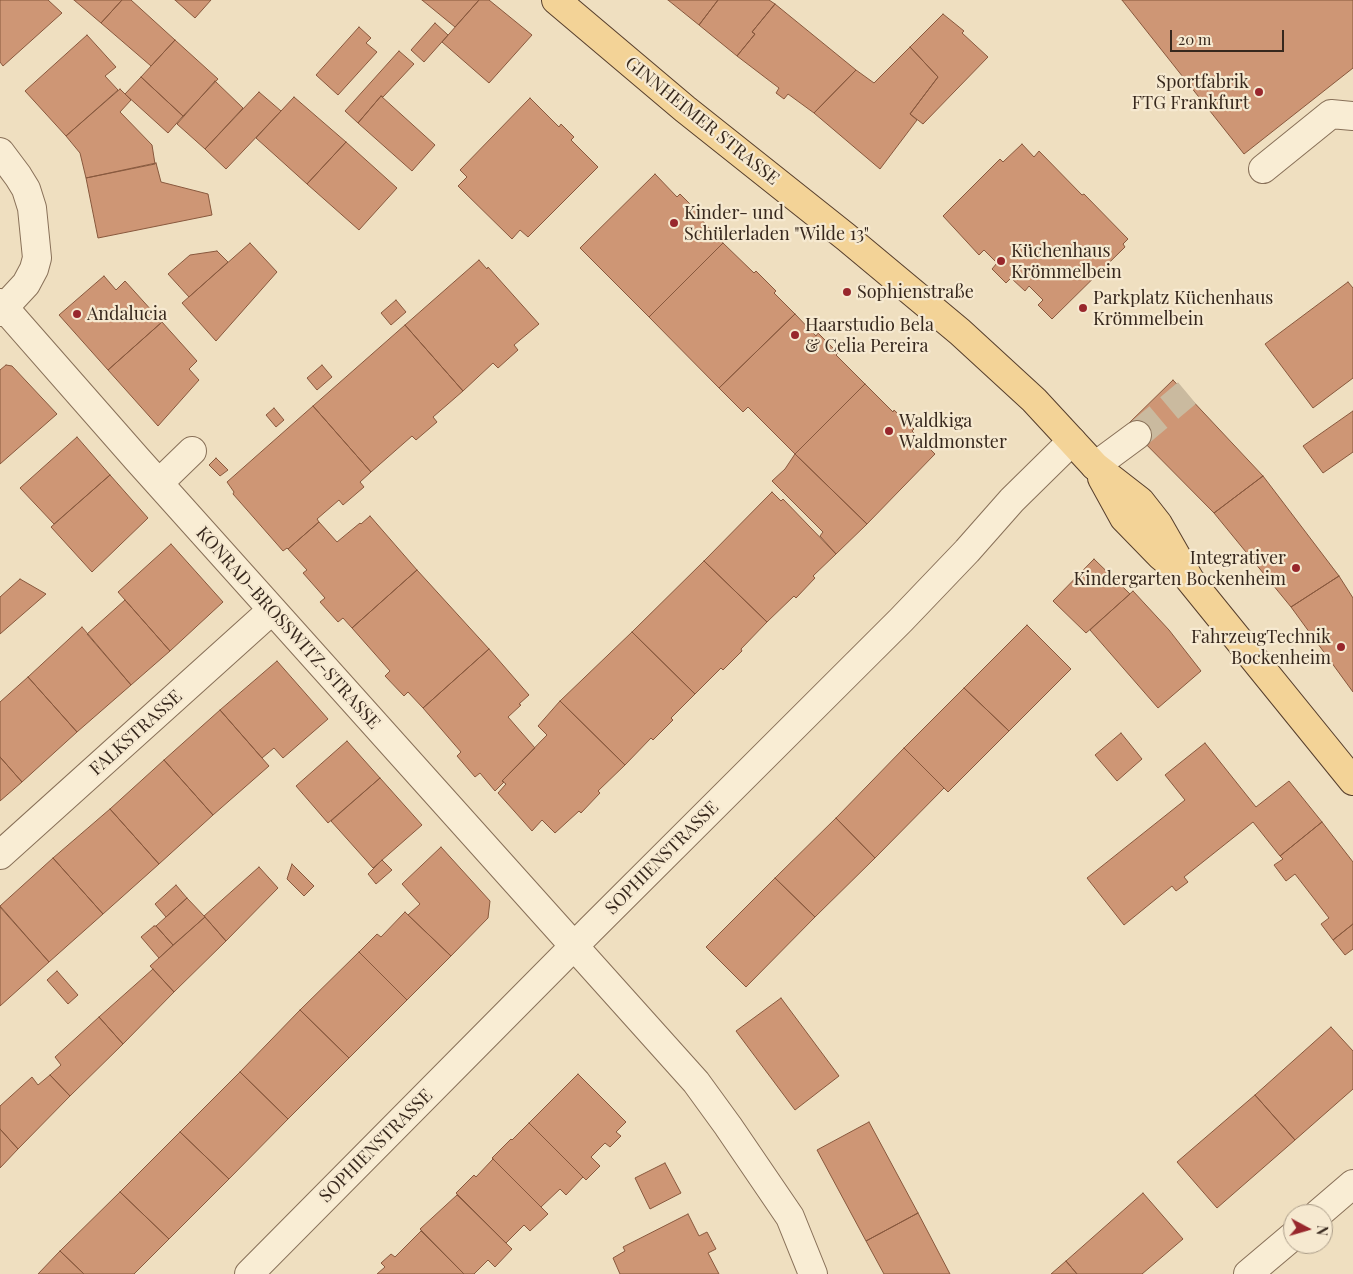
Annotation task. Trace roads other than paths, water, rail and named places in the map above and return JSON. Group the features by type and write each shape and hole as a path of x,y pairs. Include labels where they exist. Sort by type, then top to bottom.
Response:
{"main road":[{"name":"GINNHEIMER STRASSE","path":"556,0 679,104 854,243 960,332 1034,400 1095,466 1140,501 1158,524 1190,580 1353,781"}],"street":[{"path":"1263,169 1330,114 1353,116"},
{"name":"KONRAD-BROSSWITZ-STRASSE","path":"0,152 26,189 32,208 37,249 34,269 26,284 1,308 696,1082 790,1217 813,1274"},
{"path":"1095,466 1137,435"},
{"name":"SOPHIENSTRASSE","path":"249,1274 901,620 968,551 1012,500 1072,441"},
{"path":"159,483 192,452"},
{"name":"FALKSTRASSE","path":"0,855 272,610"},
{"path":"1330,1204 1353,1184"},
{"path":"1248,1274 1283,1244"}],"tunnel":[{"path":"1137,435 1187,393"}],"place":[{"name":"Sportfabrik FTG Frankfurt","path":"1259,92"},
{"name":"Kinder- und Schülerladen \"Wilde 13\"","path":"674,223"},
{"name":"Küchenhaus Krömmelbein","path":"1001,261"},
{"name":"Sophienstraße","path":"847,292"},
{"name":"Parkplatz Küchenhaus Krömmelbein","path":"1083,308"},
{"name":"Andalucia","path":"77,314"},
{"name":"Haarstudio Bela & Celia Pereira","path":"795,335"},
{"name":"Waldkiga Waldmonster","path":"889,431"},
{"name":"Integrativer Kindergarten Bockenheim","path":"1296,568"},
{"name":"FahrzeugTechnik Bockenheim","path":"1341,647"}]}
